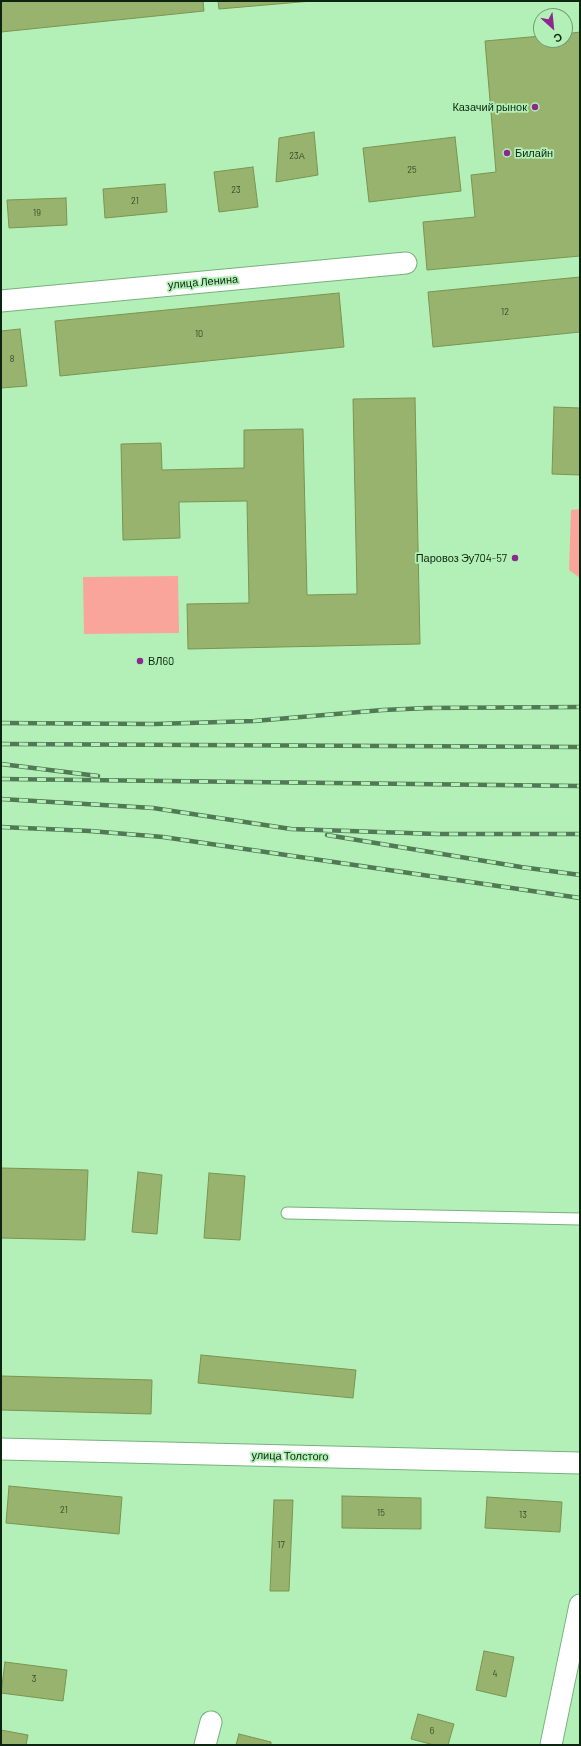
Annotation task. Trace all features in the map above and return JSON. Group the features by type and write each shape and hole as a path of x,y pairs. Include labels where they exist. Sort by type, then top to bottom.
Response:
{"street":[{"name":"улица Ленина","path":"1,301 406,263"},
{"name":"улица Толстого","path":"1,1449 580,1463"},
{"path":"551,1745 580,1605"},
{"path":"205,1745 211,1722"}],"lane":[{"path":"287,1213 580,1219"}],"shaded area":[{"path":"580,509 580,578 569,570 571,510"},
{"path":"178,576 179,633 84,634 83,577"}],"building":[{"path":"1,1 203,1 204,11 1,32"},
{"path":"218,1 312,1 219,9"},
{"name":"Казачий рынок","path":"580,32 580,256 427,270 423,222 475,217 471,175 496,172 485,41 533,37 533,48 573,48 573,33"},
{"path":"314,132 318,175 276,182 279,138"},
{"path":"455,137 461,191 369,202 363,148"},
{"path":"253,167 258,207 219,212 214,172"},
{"path":"165,184 167,212 105,218 103,189"},
{"path":"66,198 67,225 9,228 7,200"},
{"path":"580,277 580,332 433,347 428,292"},
{"path":"339,293 344,347 60,376 55,321"},
{"path":"20,329 27,386 1,388 1,331"},
{"path":"415,398 420,644 188,649 187,604 249,603 247,501 179,502 180,538 123,540 121,444 161,443 162,470 244,468 244,430 303,429 307,595 357,594 353,399"},
{"path":"554,407 580,408 580,475 552,474"},
{"path":"1,1168 88,1170 85,1240 1,1238"},
{"path":"138,1172 162,1175 157,1234 132,1232"},
{"path":"209,1173 245,1176 240,1240 204,1238"},
{"path":"201,1355 356,1370 353,1398 198,1383"},
{"path":"1,1376 152,1380 151,1414 1,1410"},
{"path":"9,1486 122,1497 119,1534 6,1523"},
{"path":"342,1496 421,1498 421,1529 342,1528"},
{"path":"487,1497 562,1502 560,1532 485,1528"},
{"path":"274,1500 293,1500 289,1591 270,1591"},
{"path":"484,1651 514,1657 506,1697 476,1690"},
{"path":"5,1662 67,1670 63,1701 1,1693"},
{"path":"418,1714 454,1724 448,1745 434,1745 411,1739"},
{"path":"1,1730 28,1735 26,1745 1,1745"},
{"path":"239,1734 271,1742 271,1745 236,1745"}],"railway":[{"path":"1,723 155,724 254,721 383,710 428,708 580,707"},
{"path":"1,744 580,747"},
{"path":"1,764 98,776"},
{"path":"1,779 580,786"},
{"path":"1,799 153,808 291,829 437,834 580,834"},
{"path":"1,827 90,831 163,837 580,898"},
{"path":"327,835 521,867 580,875"}],"place":[{"name":"Казачий рынок","path":"535,107"},
{"name":"Билайн","path":"507,153"},
{"name":"Паровоз Эу704-57","path":"515,558"},
{"name":"ВЛ60","path":"140,661"}]}
